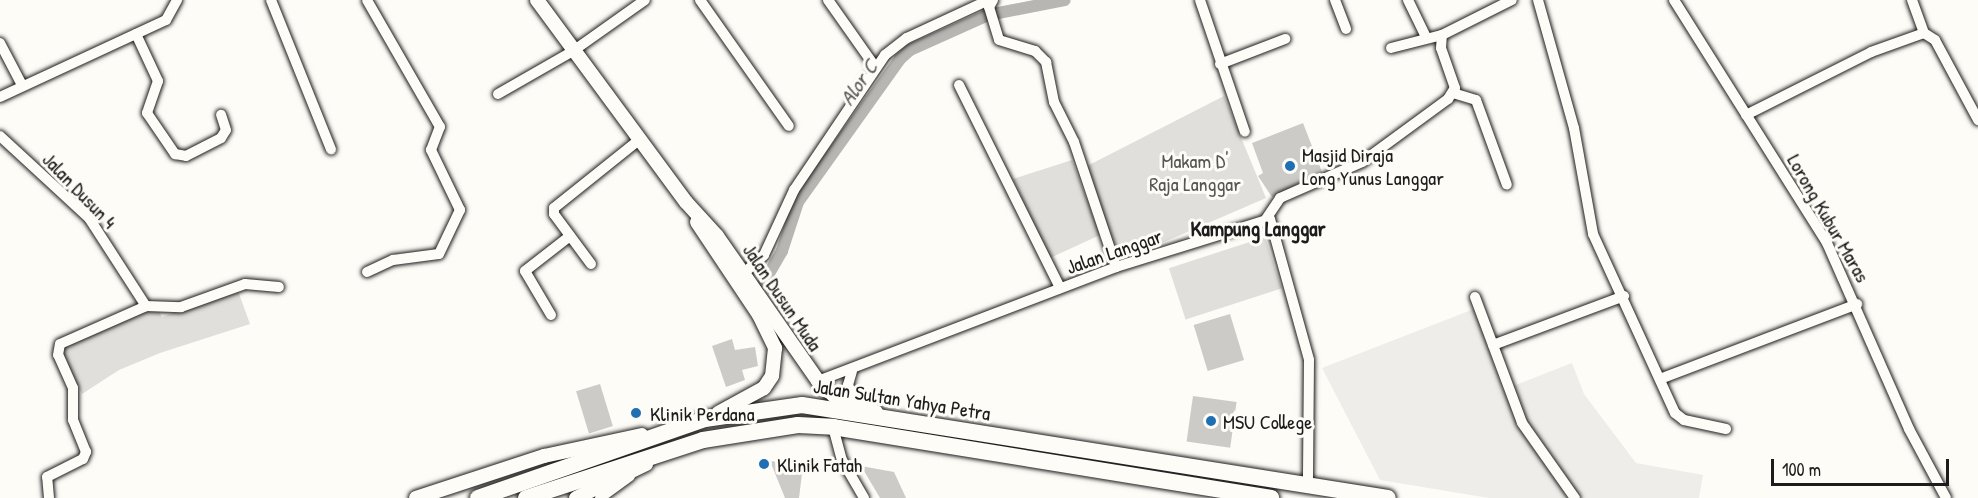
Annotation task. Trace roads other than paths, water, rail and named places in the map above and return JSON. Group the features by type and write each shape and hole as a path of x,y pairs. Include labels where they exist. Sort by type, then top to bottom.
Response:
{"highway":[{"name":"Jalan Sultan Yahya Petra","path":"689,424 705,419 802,405 890,417 1388,498"},
{"path":"526,498 545,482 689,424"},
{"name":"Jalan Sultan Yahya Petra","path":"669,452 764,427 833,427 1245,496 1271,498"},
{"path":"478,498 669,452"}],"main road":[{"name":"Jalan Dusun Muda","path":"537,0 686,202 744,273 818,381 834,396 890,417"},
{"name":"Jalan Dusun Muda","path":"686,202 759,315 775,348 772,376 764,388 753,398 705,419"},
{"name":"Jalan Sultan Yahya Petra","path":"416,498 544,456 689,424"},
{"name":"Jalan Sultan Yahya Petra","path":"576,498 669,452"}],"street":[{"path":"0,97 166,20 177,0"},
{"path":"271,0 331,149"},
{"path":"367,272 393,260 439,254 460,210 430,150 440,127 368,0"},
{"path":"498,94 573,51 645,0"},
{"path":"700,0 789,126"},
{"path":"828,0 876,68"},
{"path":"1200,0 1245,132"},
{"path":"1335,0 1346,29"},
{"path":"1408,0 1426,37"},
{"path":"1391,48 1426,37 1442,35 1512,0"},
{"path":"1538,0 1574,128 1593,234 1681,419 1726,429"},
{"name":"Lorong Kubur Maras","path":"1674,0 1827,243 1857,304 1909,429 1946,498"},
{"path":"1912,0 1924,33 1935,40 1977,115"},
{"path":"744,273 775,238 794,190 876,68 899,43 990,2 994,27 1001,42 1035,51 1046,62 1054,102 1074,142 1116,267"},
{"path":"1746,115 1871,52 1924,33"},
{"path":"136,34 158,81 147,114 175,154 186,156 221,138 226,130 221,115"},
{"path":"1442,35 1453,93"},
{"path":"1220,64 1285,39"},
{"path":"0,44 22,85"},
{"path":"959,85 1060,288"},
{"path":"1453,93 1476,100 1507,185"},
{"path":"1308,486 1309,360 1276,227 1266,219 1280,198 1362,162 1453,93"},
{"name":"Jalan Dusun 4","path":"0,136 89,218 146,306"},
{"path":"591,264 570,236 554,208 639,140"},
{"name":"Jalan Langgar","path":"818,381 852,371 1116,267 1130,266 1266,219"},
{"path":"551,315 525,271 570,236"},
{"path":"49,498 47,477 83,459 86,452 73,420 73,388 58,347 146,306 181,307 244,284 279,287"},
{"path":"1493,345 1624,296"},
{"path":"1475,297 1524,427 1575,498"},
{"path":"1660,379 1857,304"},
{"path":"852,371 848,385 858,406"},
{"path":"833,427 842,460 864,498"},
{"path":"600,498 647,463"}],"waterway":[{"name":"Alor C","path":"763,284 782,251 798,202 900,59 910,50 988,15 1065,0"}],"place":[{"name":"Masjid Diraja Long Yunus Langgar","path":"1290,166"},
{"name":"Klinik Perdana","path":"636,413"},
{"name":"MSU College","path":"1211,421"},
{"name":"Klinik Fatah","path":"764,464"}],"district":[{"name":"Kampung Langgar","path":"1258,229"}],"park label":[{"name":"Makam D' Raja Langgar","path":"1195,172"}]}
